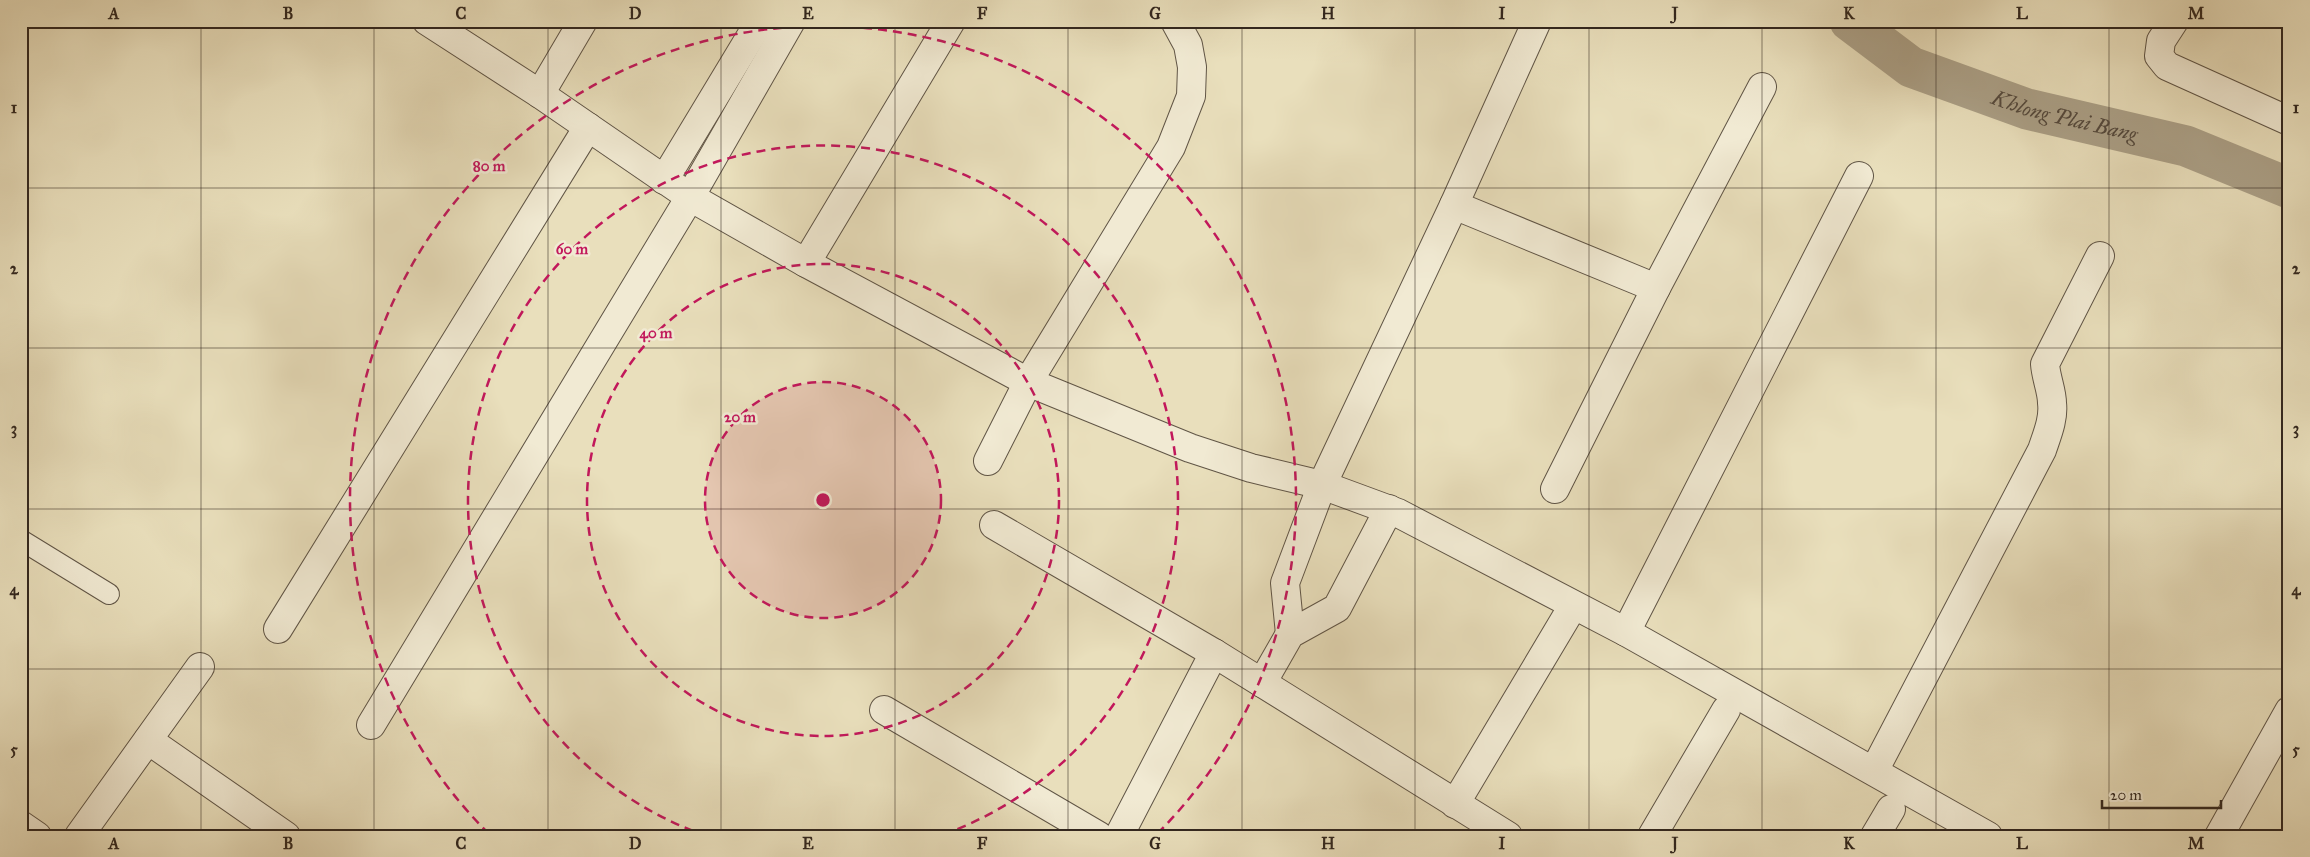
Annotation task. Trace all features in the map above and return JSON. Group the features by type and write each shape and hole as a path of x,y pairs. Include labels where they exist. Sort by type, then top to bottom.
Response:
{"street":[{"path":"427,21 540,94 690,197 1028,382 1190,448 1251,468 1322,485 1389,509 1626,632 1988,836"},
{"path":"540,94 583,21"},
{"path":"664,180 760,21"},
{"path":"371,725 690,197 791,21"},
{"path":"806,262 952,21"},
{"path":"988,461 1028,382 1171,147 1191,96 1192,67 1188,45 1175,21"},
{"path":"1290,634 1285,583 1322,485 1454,205 1537,21"},
{"path":"2174,21 2162,41 2159,56 2167,66 2289,122"},
{"path":"1555,489 1656,288 1762,87"},
{"path":"278,629 588,127"},
{"path":"1626,632 1859,176"},
{"path":"1454,205 1656,288"},
{"path":"1874,771 2042,450 2050,428 2052,402 2046,381 2045,364 2100,256"},
{"path":"1262,683 1290,634 1337,608 1389,509"},
{"path":"994,525 1262,683 1508,836"},
{"path":"1455,804 1567,616"},
{"path":"1119,836 1214,654"},
{"path":"79,836 200,667"},
{"path":"884,710 1099,836"},
{"path":"1652,836 1726,710"},
{"path":"2219,836 2289,711"},
{"path":"148,740 286,836"},
{"path":"1875,836 1891,809"},
{"path":"21,825 38,836"}],"lane":[{"path":"21,540 109,594"}],"waterway":[{"name":"Khlong Plai Bang","path":"1850,21 1911,67 2027,109 2186,146 2289,188"}]}
